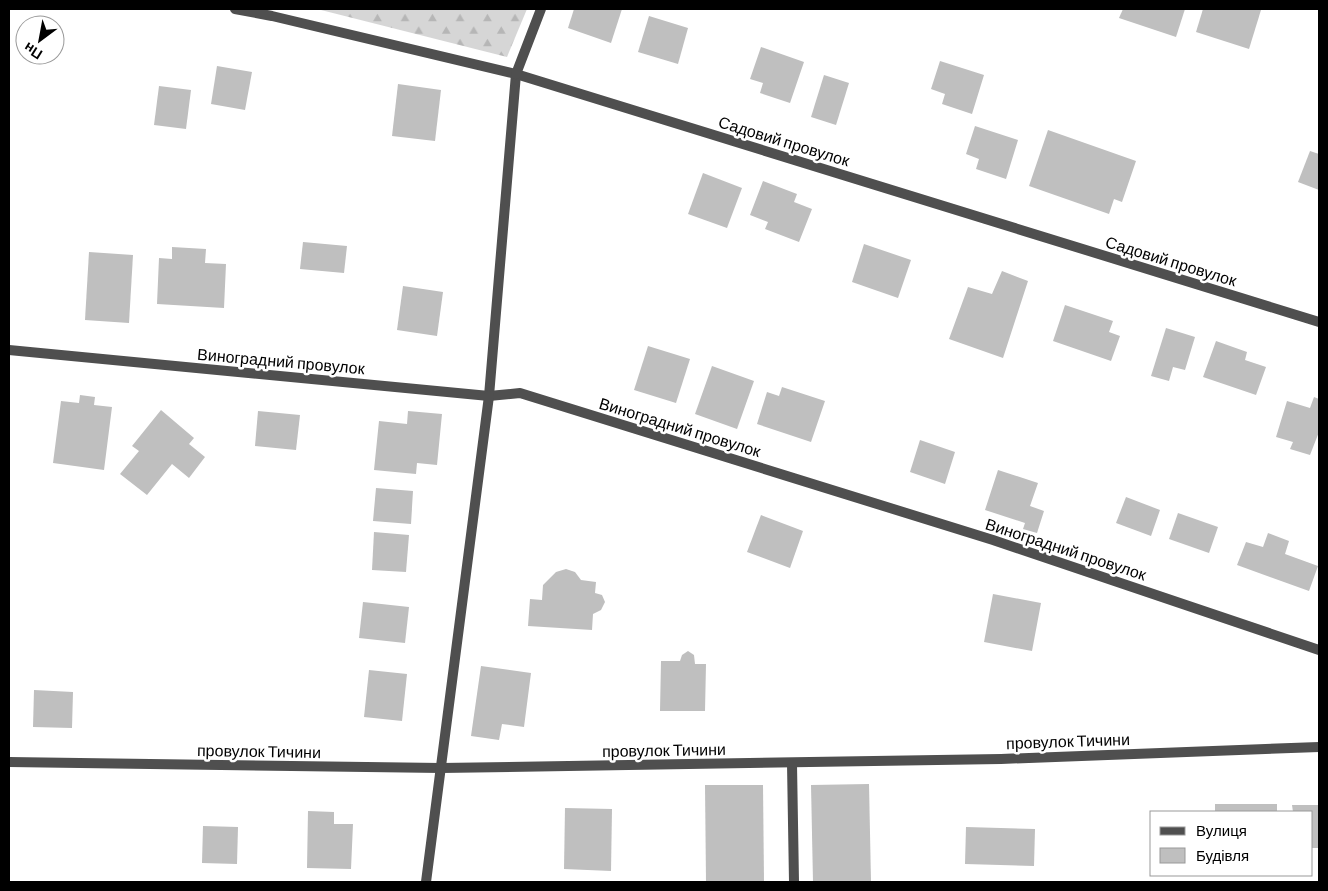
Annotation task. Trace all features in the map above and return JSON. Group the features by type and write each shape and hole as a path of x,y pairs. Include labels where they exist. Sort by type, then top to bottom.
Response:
{"street":[{"name":"Садовий провулок","path":"235,9 272,16 516,74 1319,322"},
{"path":"426,882 488,396 516,74 542,9"},
{"name":"Виноградний провулок","path":"9,350 488,396 520,392 993,540 1319,650"},
{"name":"провулок Тичини","path":"9,762 441,768 792,764 1000,759 1319,746"},
{"path":"792,764 794,882"}],"green space":[{"path":"317,9 527,9 507,57"}],"building":[{"path":"574,9 622,9 611,43 568,28"},
{"path":"1123,9 1185,9 1176,37 1119,18"},
{"path":"1203,9 1261,10 1249,49 1196,32"},
{"path":"649,16 688,28 678,64 638,52"},
{"path":"761,47 804,62 790,103 760,93 763,83 750,79"},
{"path":"940,61 984,75 972,114 942,104 945,94 931,89"},
{"path":"217,66 252,72 245,110 211,104"},
{"path":"824,75 849,83 836,125 811,117"},
{"path":"398,84 441,90 435,141 392,136"},
{"path":"159,86 191,90 186,129 154,125"},
{"path":"975,126 1018,140 1006,179 976,169 979,159 966,154"},
{"path":"1048,130 1136,161 1122,202 1114,199 1109,214 1029,186"},
{"path":"1310,151 1319,154 1319,190 1298,182"},
{"path":"703,173 742,188 727,228 688,214"},
{"path":"763,181 797,194 794,202 812,209 799,242 765,229 768,222 750,215"},
{"path":"303,242 347,246 344,273 300,269"},
{"path":"864,244 911,260 898,298 852,282"},
{"path":"172,247 206,249 205,263 226,264 224,308 157,304 159,258 172,259"},
{"path":"89,252 133,255 129,323 85,320"},
{"path":"1002,271 1028,281 1003,358 949,339 968,287 992,294"},
{"path":"403,286 443,292 437,336 397,330"},
{"path":"1065,305 1113,321 1109,332 1120,336 1111,361 1053,341"},
{"path":"1166,328 1195,337 1185,370 1173,367 1169,381 1151,376"},
{"path":"1216,341 1247,352 1245,360 1266,367 1256,395 1203,377"},
{"path":"648,346 690,359 676,403 634,390"},
{"path":"712,366 754,381 737,429 695,414"},
{"path":"782,387 825,401 811,442 757,424 767,392 779,396"},
{"path":"80,395 95,397 94,405 112,407 104,470 53,463 61,401 79,403"},
{"path":"1314,397 1319,399 1319,432 1310,455 1290,449 1293,442 1276,437 1287,401 1310,408"},
{"path":"161,410 194,438 189,444 205,457 189,478 172,464 147,495 120,474 139,451 132,446"},
{"path":"258,411 300,415 296,450 255,446"},
{"path":"408,411 442,414 437,465 417,463 416,474 374,470 379,421 407,424"},
{"path":"920,440 955,452 945,484 910,472"},
{"path":"998,470 1038,483 1030,506 1044,511 1037,533 1023,529 1025,523 985,510"},
{"path":"376,488 413,491 411,524 373,521"},
{"path":"1126,497 1160,510 1151,536 1116,523"},
{"path":"1178,513 1218,527 1209,553 1169,539"},
{"path":"761,515 803,531 790,568 747,552"},
{"path":"374,532 409,535 406,572 372,570"},
{"path":"1268,533 1289,541 1285,554 1318,566 1309,591 1237,565 1246,542 1263,547"},
{"path":"566,569 575,572 581,580 596,582 595,593 602,595 605,602 601,610 593,614 592,630 528,626 530,599 542,600 543,585 556,572"},
{"path":"993,594 1041,603 1032,651 984,642"},
{"path":"363,602 409,607 405,643 359,638"},
{"path":"688,651 694,655 695,664 706,664 705,711 660,711 661,661 680,661 682,655"},
{"path":"481,666 531,673 524,727 502,724 499,740 471,736"},
{"path":"369,670 407,674 402,721 364,717"},
{"path":"34,690 73,692 72,728 33,727"},
{"path":"869,784 871,882 813,882 811,785"},
{"path":"705,785 763,785 764,882 706,882"},
{"path":"1215,804 1277,804 1277,811 1215,811"},
{"path":"1292,805 1319,805 1319,848 1313,848 1313,811 1293,811"},
{"path":"565,808 612,809 611,871 564,869"},
{"path":"308,811 334,812 334,824 353,824 351,869 307,868"},
{"path":"203,826 238,827 237,864 202,863"},
{"path":"966,827 1035,829 1034,866 965,864"}]}
